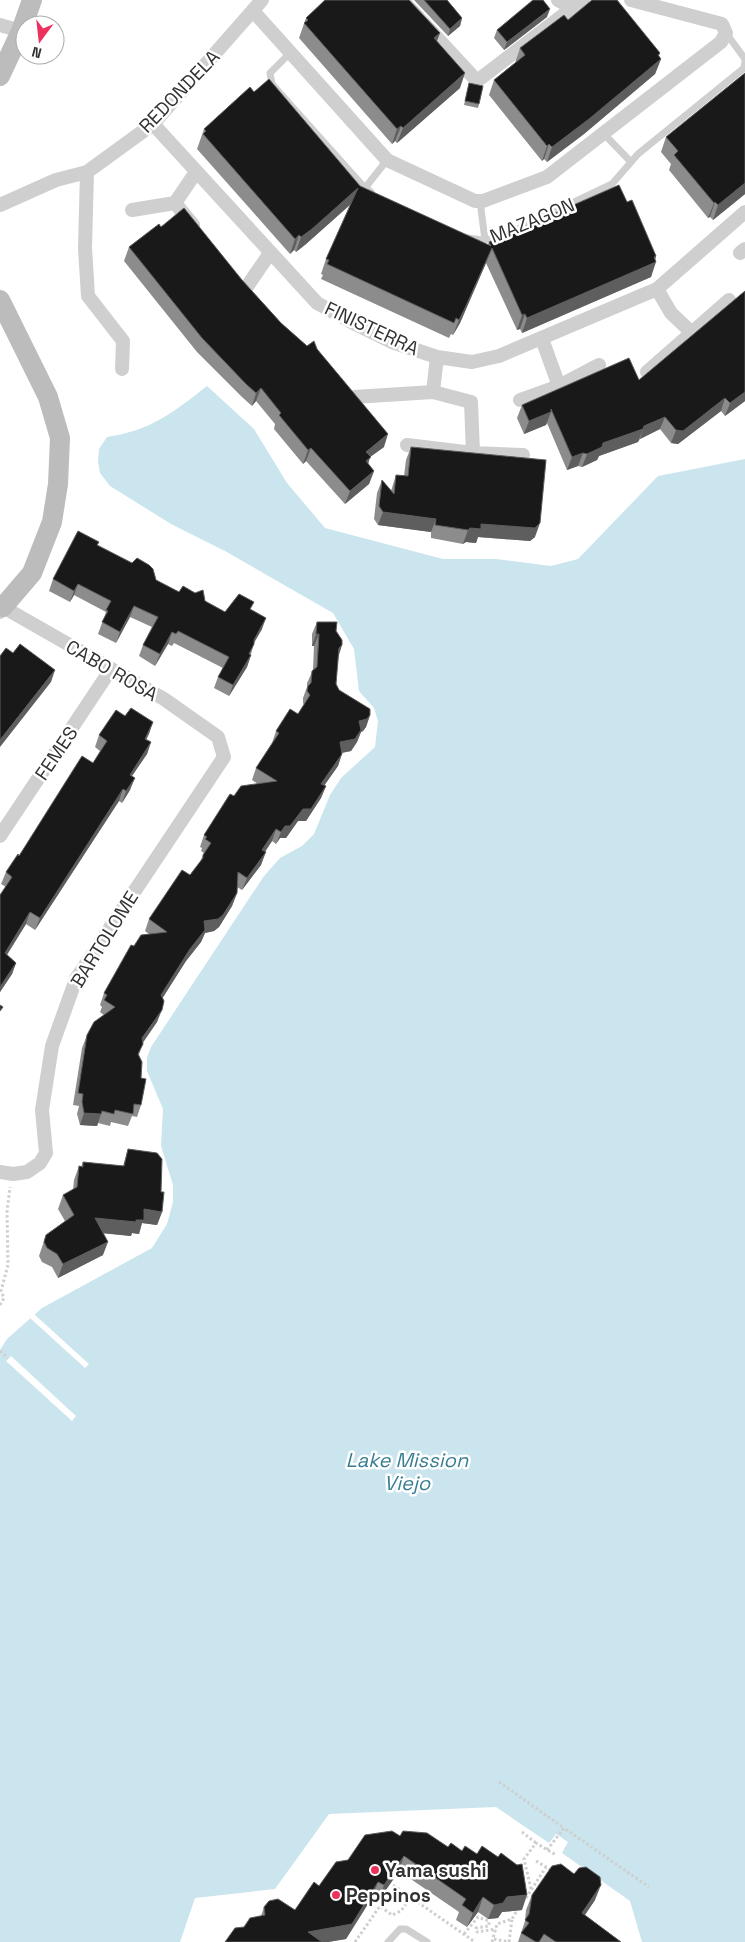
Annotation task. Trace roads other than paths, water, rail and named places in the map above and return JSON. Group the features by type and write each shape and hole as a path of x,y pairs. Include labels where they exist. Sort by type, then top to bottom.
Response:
{"street":[{"path":"27,15 32,0"},
{"name":"REDONDELA","path":"0,205 56,180 87,172 153,124 262,0"},
{"path":"402,0 477,81 578,4"},
{"path":"558,0 578,4"},
{"path":"630,0 724,29"},
{"name":"MAZAGON","path":"252,12 387,160 475,201 480,201 547,177 721,42 724,29"},
{"path":"0,25 15,29"},
{"path":"0,76 15,44"},
{"name":"FINISTERRA","path":"153,124 317,302 353,323 392,342 437,357 472,362 499,356 657,289 745,212"},
{"path":"87,172 85,248 88,296 123,341 122,369"},
{"path":"132,210 174,203 196,172"},
{"path":"174,203 204,238"},
{"path":"234,274 249,292 270,252"},
{"path":"657,289 671,312 691,332"},
{"path":"0,300 48,397 60,438 58,484 52,522 32,573 2,610"},
{"path":"647,372 728,300"},
{"path":"542,339 560,386"},
{"path":"433,392 437,357"},
{"path":"520,400 560,386 599,365"},
{"path":"342,383 366,410"},
{"path":"354,397 433,392 471,402 473,453"},
{"path":"407,445 473,453 523,454"},
{"name":"CABO ROSA","path":"2,610 164,699 218,737"},
{"name":"FEMES","path":"0,836 111,669"},
{"name":"BARTOLOME","path":"6,1173 27,1172 40,1163 46,1153 42,1110 51,1056 76,979 224,757 218,737"}],"lane":[{"name":"MAZAGON","path":"459,237 484,240 498,238 612,184 638,154 744,68 745,60 724,29"},
{"path":"290,53 270,73 272,84 365,188 382,198"},
{"path":"603,133 631,162"},
{"path":"365,188 387,160"},
{"path":"480,201 484,240"},
{"path":"388,1942 400,1929 406,1929 427,1942"}],"water":[{"name":"Lake Mission Viejo","path":"207,386 254,429 287,483 325,528 443,559 496,559 551,566 578,559 658,476 745,459 745,1942 642,1942 630,1901 562,1853 568,1842 556,1834 549,1843 496,1807 329,1814 275,1889 195,1898 180,1942 0,1942 0,1350 7,1339 42,1308 152,1248 167,1224 173,1202 173,1185 161,1146 163,1109 147,1071 147,1058 151,1047 264,876 280,858 302,846 314,834 330,795 341,778 375,747 378,721 374,708 359,691 354,649 333,613 225,551 171,524 110,486 100,473 98,462 99,449 107,437 137,430 161,419"}],"place":[{"name":"Yama sushi","path":"375,1870"},
{"name":"Peppinos","path":"336,1895"}]}
